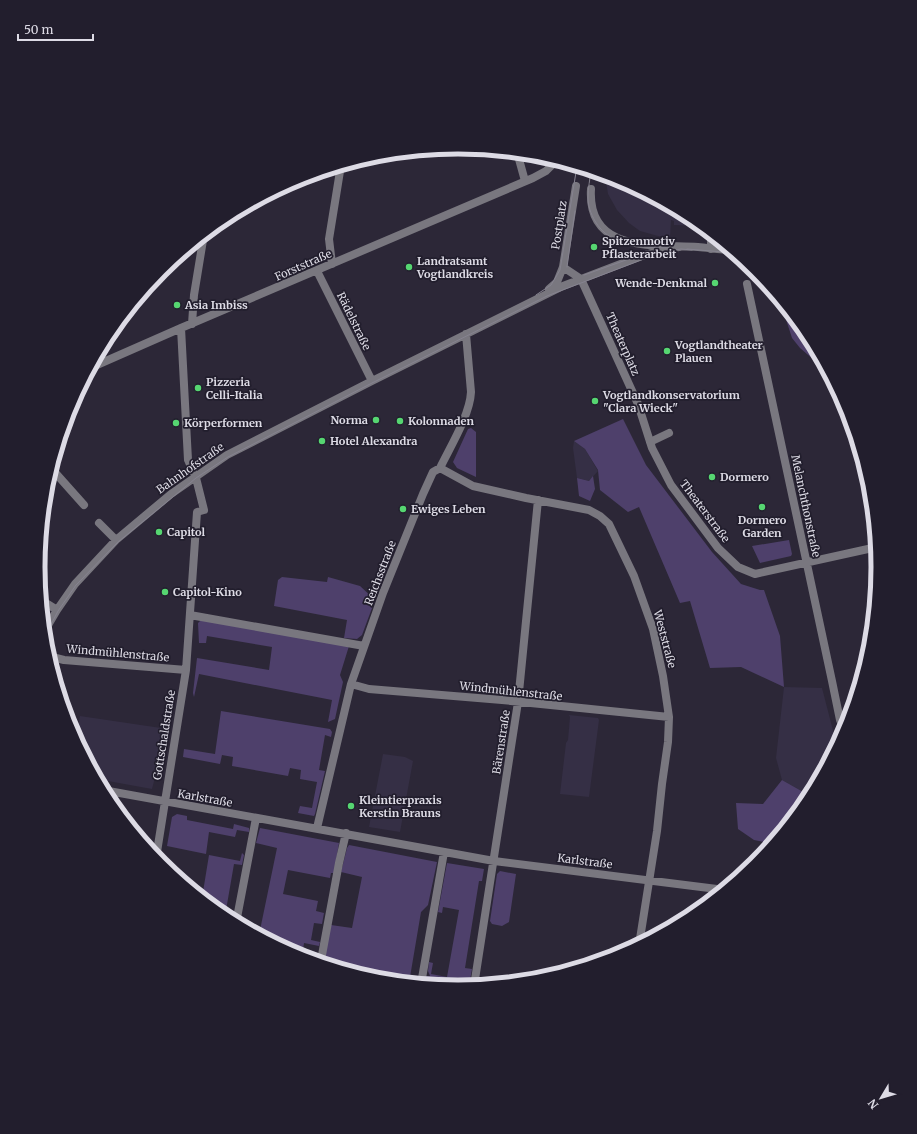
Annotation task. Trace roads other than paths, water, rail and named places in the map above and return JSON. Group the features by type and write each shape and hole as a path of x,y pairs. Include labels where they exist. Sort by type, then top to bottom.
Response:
{"street":[{"path":"519,158 525,181"},
{"name":"Forststraße","path":"98,365 539,175 552,164"},
{"path":"332,264 329,239 340,171"},
{"name":"Postplatz","path":"539,297 557,282 563,267 576,186"},
{"name":"Postplatz","path":"591,189 592,208 600,225 608,233 625,242 723,250"},
{"path":"710,249 711,239"},
{"path":"192,324 194,295 203,243"},
{"path":"639,244 644,255"},
{"name":"Postplatz","path":"518,308 539,297 581,279 644,255 679,247"},
{"path":"563,267 581,279"},
{"name":"Rädelstraße","path":"317,271 372,381"},
{"name":"Theaterplatz","path":"581,279 638,404 650,442"},
{"name":"Melanchthonstraße","path":"747,284 806,562 842,722"},
{"name":"Bahnhofstraße","path":"49,623 75,584 116,540 171,494 227,454 518,308"},
{"path":"180,328 188,460 195,476"},
{"name":"Reichsstraße","path":"317,828 351,684 383,593 433,472 440,468 471,401 466,334"},
{"path":"650,442 669,433"},
{"name":"Theaterstraße","path":"650,442 671,485 718,548 738,567 754,574 871,548"},
{"name":"Weststraße","path":"440,468 473,486 589,510 600,516 609,524 634,576 653,629 663,676 669,717 668,742 640,938"},
{"path":"56,473 84,505"},
{"name":"Gottschaldstraße","path":"157,850 186,670 197,512 204,510 195,476"},
{"name":"Bärenstraße","path":"475,980 518,702 538,500"},
{"path":"99,523 116,540"},
{"path":"47,604 57,610"},
{"path":"190,615 364,646"},
{"name":"Windmühlenstraße","path":"55,658 64,660 186,670"},
{"name":"Windmühlenstraße","path":"351,684 369,689 669,717"},
{"name":"Karlstraße","path":"111,792 494,861 717,889"},
{"path":"237,916 256,818"},
{"path":"322,955 346,833"},
{"path":"422,979 444,852"}],"tram line":[{"path":"536,295 551,285 560,270 576,171"},
{"path":"590,175 588,191 590,210 595,221 602,230 618,241 628,244 669,248"},
{"path":"567,267 575,211"},
{"path":"50,627 58,611 76,585 118,542 196,478 228,457 547,296 657,254 681,249 692,250"},
{"path":"687,249 726,252"},
{"path":"584,275 654,250"}],"place":[{"name":"Spitzenmotiv Pflasterarbeit","path":"594,247"},
{"name":"Landratsamt Vogtlandkreis","path":"409,267"},
{"name":"Wende-Denkmal","path":"715,283"},
{"name":"Asia Imbiss","path":"177,305"},
{"name":"Vogtlandtheater Plauen","path":"667,351"},
{"name":"Pizzeria Celli-Italia","path":"198,388"},
{"name":"Vogtlandkonservatorium \"Clara Wieck\"","path":"595,401"},
{"name":"Norma","path":"376,420"},
{"name":"Kolonnaden","path":"400,421"},
{"name":"Körperformen","path":"176,423"},
{"name":"Hotel Alexandra","path":"322,441"},
{"name":"Dormero","path":"712,477"},
{"name":"Dormero Garden","path":"762,507"},
{"name":"Ewiges Leben","path":"403,509"},
{"name":"Capitol","path":"159,532"},
{"name":"Capitol-Kino","path":"165,592"},
{"name":"Kleintierpraxis Kerstin Brauns","path":"351,806"}]}
